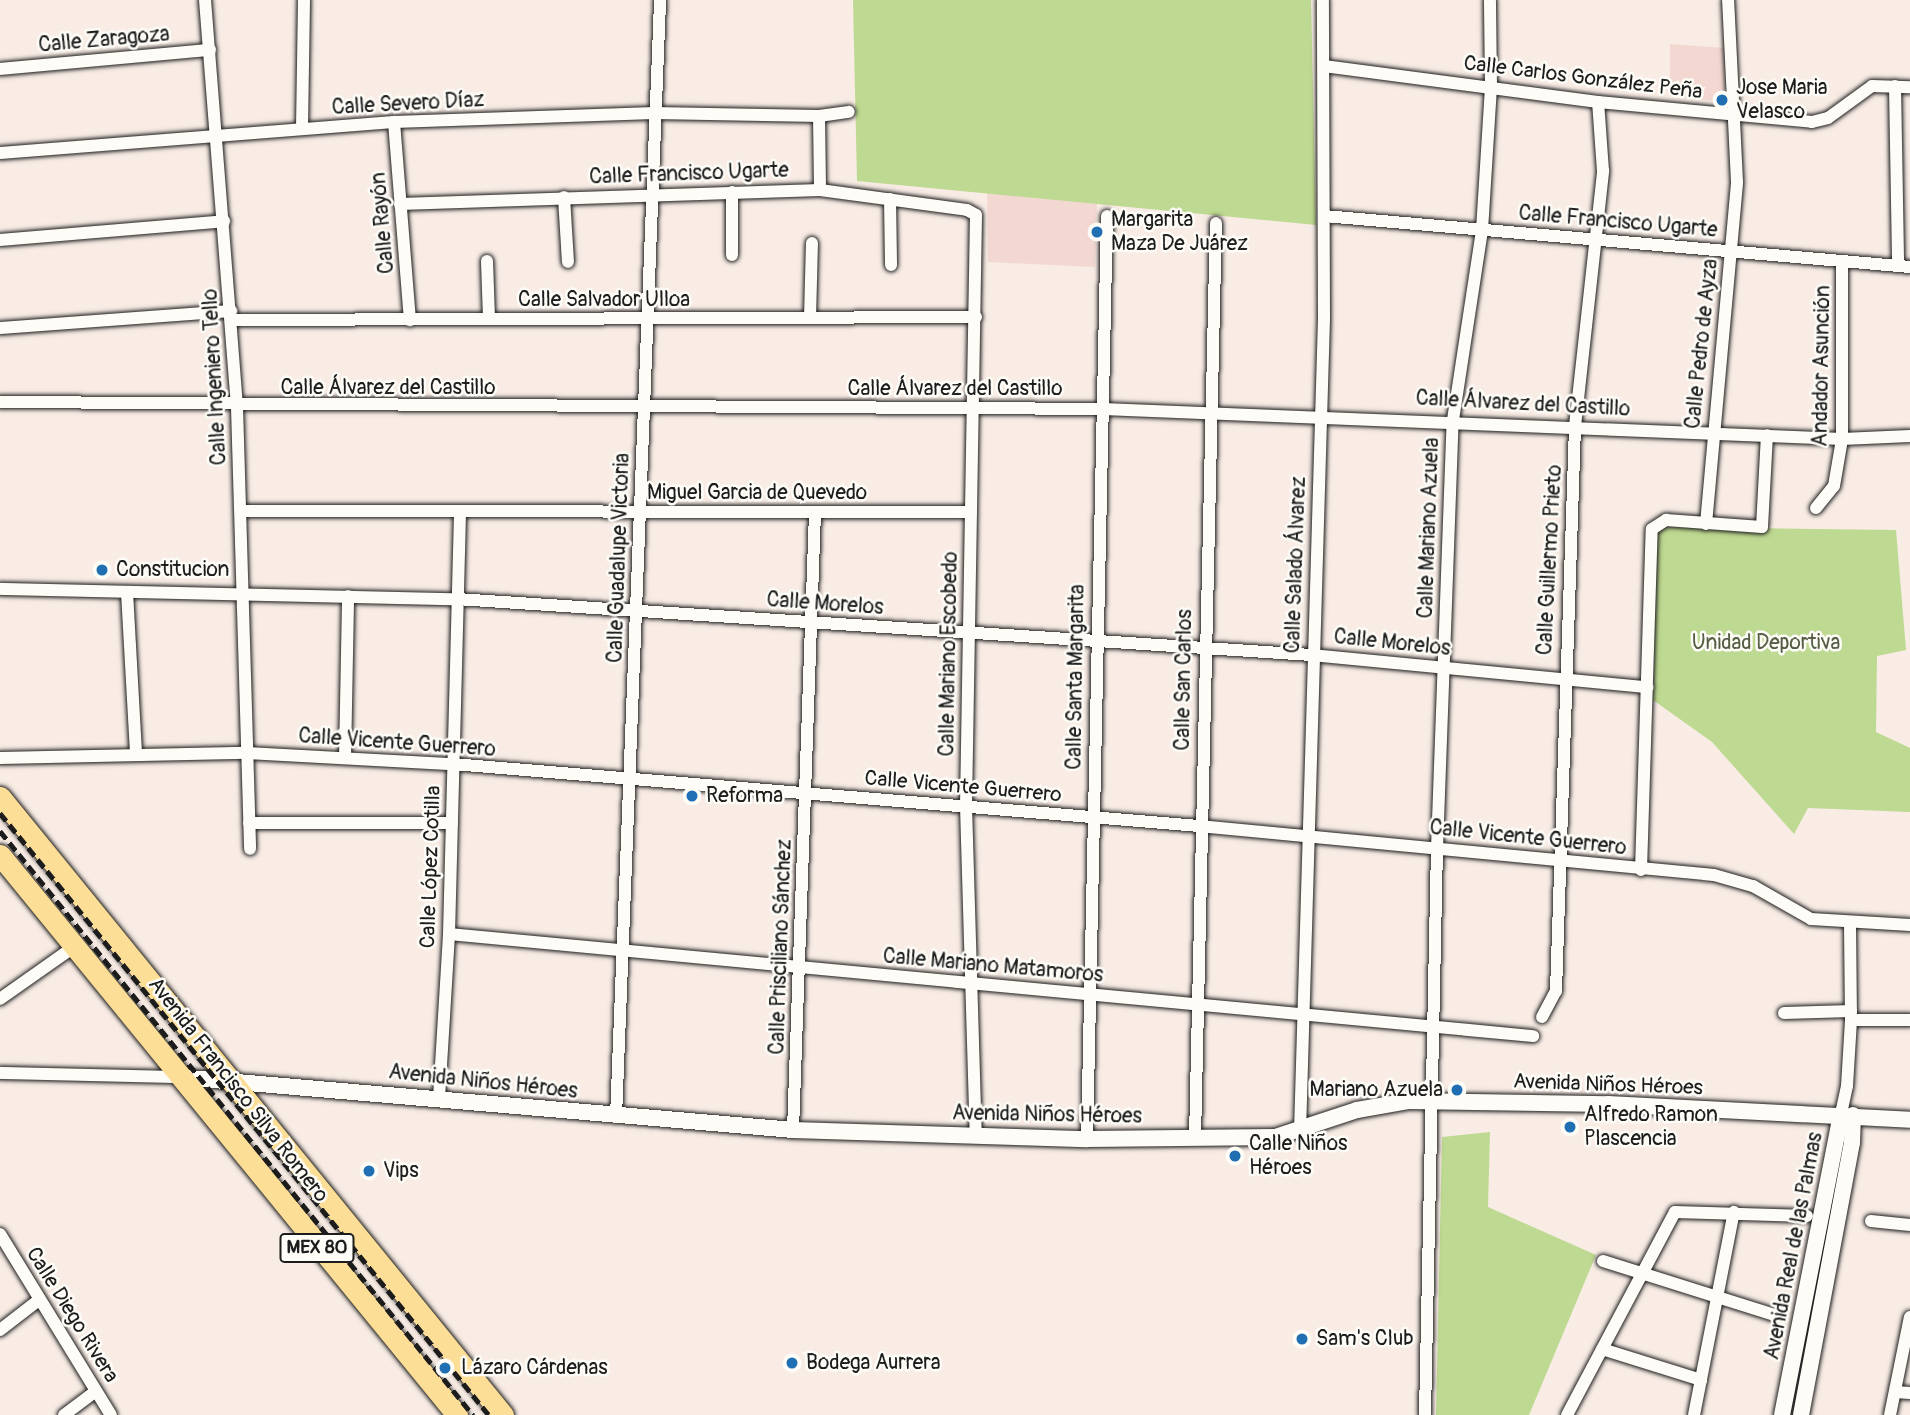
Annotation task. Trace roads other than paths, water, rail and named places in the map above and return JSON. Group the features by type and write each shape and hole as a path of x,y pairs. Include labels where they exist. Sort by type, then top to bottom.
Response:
{"main road":[{"name":"Avenida Francisco Silva Romero","path":"0,797 235,1081 341,1220 503,1415"},
{"name":"Avenida Francisco Silva Romero","path":"1,859 457,1415"}],"street":[{"name":"Calle Ingeniero Tello","path":"205,0 237,407 250,849"},
{"path":"302,128 304,0"},
{"name":"Calle Guadalupe Victoria","path":"616,1116 660,0"},
{"name":"Calle Salado Álvarez","path":"1300,1132 1320,414 1324,216 1323,0"},
{"name":"Calle Mariano Azuela","path":"1426,1415 1437,848 1453,420 1482,230 1490,86 1490,0"},
{"name":"Calle Pedro de Ayza","path":"1706,524 1712,432 1737,182 1728,0"},
{"name":"Calle Zaragoza","path":"0,69 210,50"},
{"name":"Calle Carlos González Peña","path":"1324,66 1598,102 1821,121 1872,86 1910,86"},
{"path":"1895,86 1904,267"},
{"name":"Calle Guillermo Prieto","path":"1542,1017 1556,990 1564,680 1575,426 1603,171 1598,102"},
{"name":"Calle Severo Díaz","path":"0,153 394,122 654,113 819,116 849,112"},
{"path":"819,116 820,190"},
{"name":"Calle Rayón","path":"394,122 410,320"},
{"name":"Calle Francisco Ugarte","path":"400,204 820,190 967,210 976,215"},
{"path":"732,192 732,255"},
{"path":"564,197 568,262"},
{"path":"890,199 891,265"},
{"name":"Calle Mariano Escobedo","path":"976,215 966,806 976,1135"},
{"name":"Calle Santa Margarita","path":"1087,1139 1094,817 1094,642 1107,216"},
{"name":"Calle Francisco Ugarte","path":"1324,216 1904,267"},
{"path":"0,240 224,221"},
{"name":"Calle San Carlos","path":"1195,1138 1203,649 1216,223"},
{"path":"810,318 813,243"},
{"path":"487,261 489,319"},
{"name":"Andador Asunción","path":"1816,508 1834,486 1842,439 1842,261"},
{"name":"Calle Salvador Ulloa","path":"0,328 231,316 410,320 976,317"},
{"name":"Calle Álvarez del Castillo","path":"0,402 237,407 1103,409 1320,414 1842,439 1910,436"},
{"path":"1641,870 1651,535 1655,524 1666,520 1762,527 1768,435"},
{"name":"Miguel Garcia de Quevedo","path":"242,511 971,512"},
{"name":"Calle López Cotilla","path":"439,1098 449,934 460,511"},
{"name":"Calle Prisciliano Sánchez","path":"793,1130 815,513"},
{"name":"Calle Morelos","path":"0,589 457,599 1312,655 1647,687"},
{"path":"127,592 136,755"},
{"path":"345,758 348,596"},
{"name":"Calle Vicente Guerrero","path":"0,758 247,753 453,764 1199,826 1558,859 1740,880 1811,919 1910,925"},
{"path":"249,823 452,823"},
{"name":"Avenida Real de las Palmas","path":"1801,1415 1852,1143 1847,1115 1851,1015 1850,923"},
{"name":"Calle Mariano Matamoros","path":"449,934 1533,1036"},
{"path":"0,999 75,946"},
{"path":"1784,1013 1910,1020"},
{"path":"0,1073 179,1077"},
{"name":"Avenida Niños Héroes","path":"179,1077 793,1130 1087,1139 1275,1137 1300,1132 1382,1103 1431,1101 1847,1115 1910,1120"},
{"name":"Avenida Real de las Palmas","path":"1783,1415 1847,1115"},
{"path":"1567,1415 1675,1212 1807,1216"},
{"path":"1694,1415 1734,1212"},
{"path":"1871,1221 1910,1225"},
{"name":"Calle Diego Rivera","path":"0,1234 111,1415"},
{"path":"1603,1261 1774,1315"},
{"path":"0,1330 39,1300"},
{"path":"1890,1415 1910,1317"},
{"path":"1602,1349 1701,1380"},
{"path":"64,1415 96,1391"},
{"path":"1895,1392 1910,1393"}],"railway":[{"path":"0,813 489,1415"},
{"path":"0,831 473,1415"}],"place":[{"name":"Jose Maria Velasco","path":"1722,100"},
{"name":"Margarita Maza De Juárez","path":"1097,232"},
{"name":"Constitucion","path":"102,570"},
{"name":"Reforma","path":"692,796"},
{"name":"Mariano Azuela","path":"1457,1090"},
{"name":"Alfredo Ramon Plascencia","path":"1570,1127"},
{"name":"Calle Niños Héroes","path":"1235,1156"},
{"name":"Vips","path":"369,1171"},
{"name":"Sam's Club","path":"1302,1339"},
{"name":"Bodega Aurrera","path":"792,1363"},
{"name":"Lázaro Cárdenas","path":"445,1368"}],"park label":[{"name":"Unidad Deportiva","path":"1766,643"}]}
